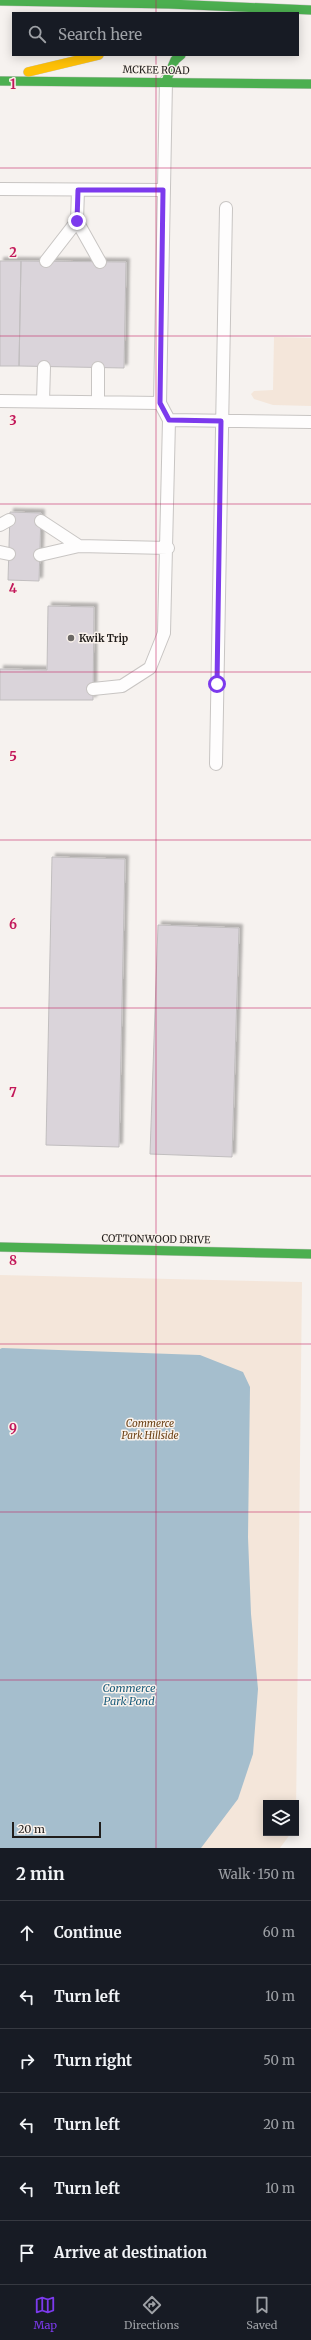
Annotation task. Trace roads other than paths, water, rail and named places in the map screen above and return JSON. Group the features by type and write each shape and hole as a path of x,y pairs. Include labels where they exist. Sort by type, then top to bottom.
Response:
{"main road":[{"path":"0,1 302,8"},
{"path":"129,3 129,12"},
{"path":"0,80 95,56"},
{"path":"166,81 175,60 179,56"},
{"name":"MCKEE ROAD","path":"0,80 311,84"},
{"name":"COTTONWOOD DRIVE","path":"0,1247 311,1254"}],"lane":[{"path":"93,689 122,686 150,668 164,633 168,548 169,420 160,403 166,81"},
{"path":"0,190 163,190"},
{"path":"78,190 77,221 100,262"},
{"path":"216,764 226,208"},
{"path":"46,261 77,221"},
{"path":"43,401 44,367"},
{"path":"98,368 98,402"},
{"path":"0,401 160,403"},
{"path":"169,420 311,422"},
{"path":"41,521 79,546"},
{"path":"40,555 79,546 168,548"}],"water":[{"name":"Commerce Park Pond","path":"0,1349 200,1355 243,1372 250,1387 248,1537 251,1614 258,1689 253,1754 238,1799 201,1848 0,1848"}],"place":[{"name":"Kwik Trip","path":"71,638"}],"park label":[{"name":"Commerce Park Hillside","path":"150,1428"}]}
